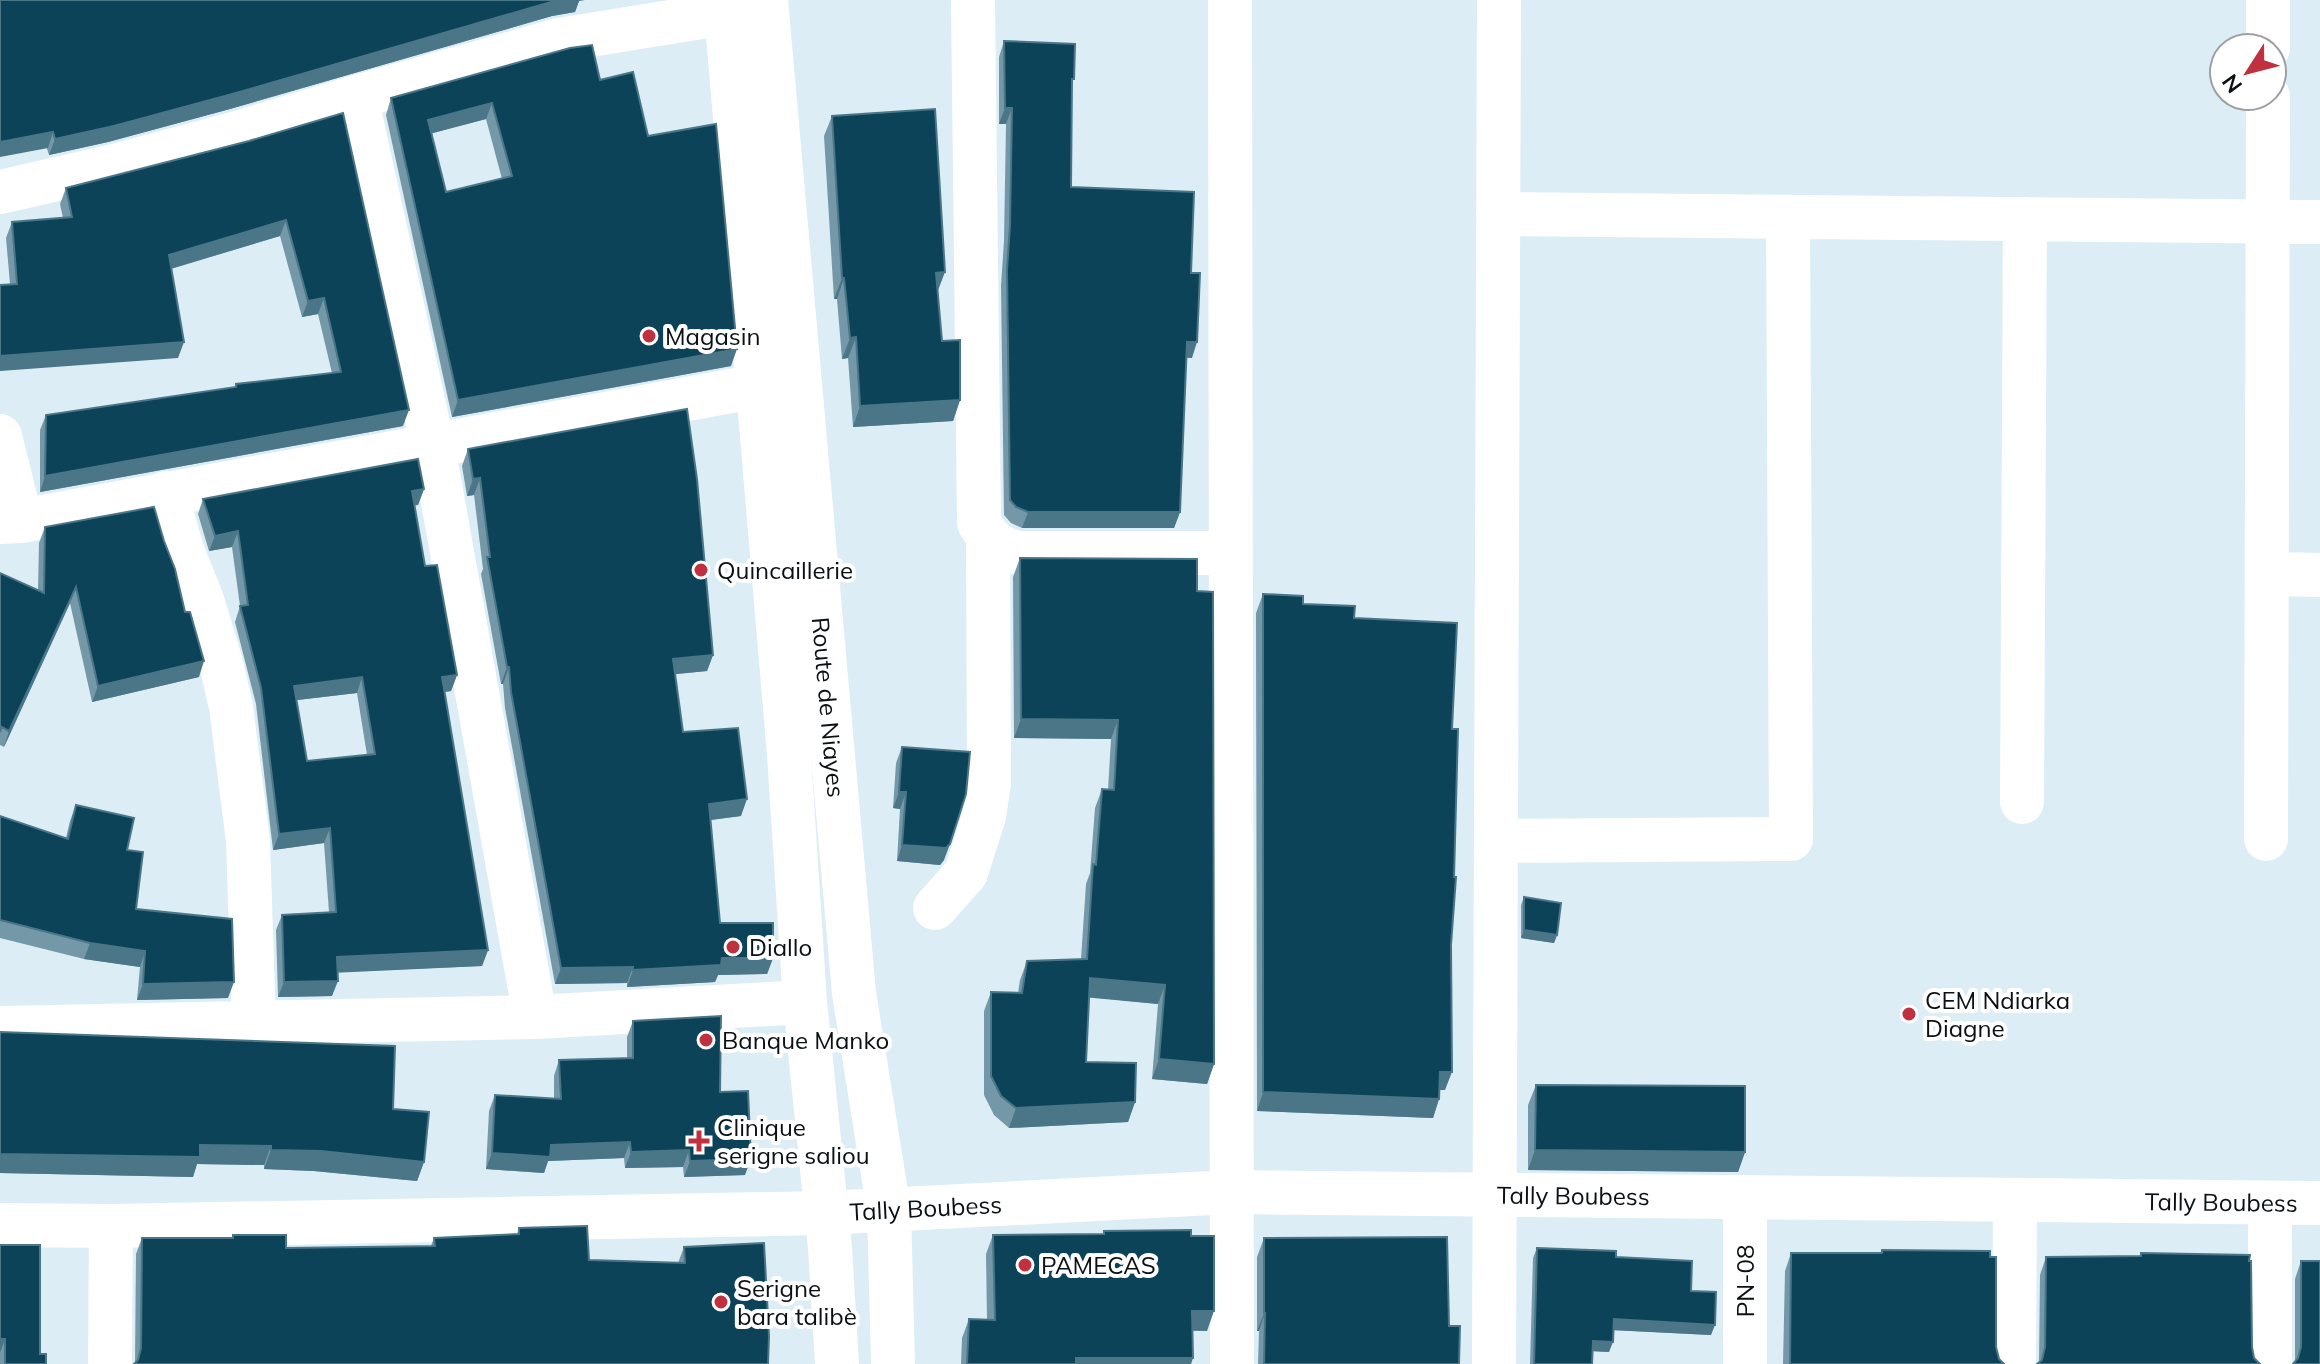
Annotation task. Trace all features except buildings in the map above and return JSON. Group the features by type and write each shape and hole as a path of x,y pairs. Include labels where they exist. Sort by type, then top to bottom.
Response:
{"street":[{"path":"973,0 979,523 988,539 1001,549 1019,553 1230,553"},
{"path":"1230,0 1232,1364"},
{"path":"1494,1364 1499,0"},
{"path":"2268,0 2268,32"},
{"path":"0,192 237,133 559,40 739,4"},
{"name":"Route de Niayes","path":"739,4 758,386 789,755 805,1002 830,1248 837,1364"},
{"name":"Route de Niayes","path":"739,4 854,993 889,1211 893,1364"},
{"path":"356,97 433,446 535,1017"},
{"path":"2266,839 2268,112"},
{"path":"1498,214 2320,222"},
{"path":"1496,841 1791,839 1788,217"},
{"path":"2022,802 2025,219"},
{"path":"0,436 11,521 758,386"},
{"path":"166,493 182,550 202,600 231,707 248,841 254,1024"},
{"path":"935,908 966,873 984,816 989,783 988,539"},
{"path":"2267,574 2320,575"},
{"path":"0,1028 535,1017 805,1002"},
{"name":"Tally Boubess","path":"0,1225 111,1226 826,1213 1231,1192 2320,1203"},
{"name":"PN-08","path":"1745,1197 1745,1364"},
{"path":"2014,1364 2015,1200"},
{"path":"2270,1203 2270,1364"},
{"path":"110,1364 111,1226"}],"place":[{"name":"Magasin","path":"649,336"},
{"name":"Quincaillerie","path":"701,570"},
{"name":"Diallo","path":"733,947"},
{"name":"CEM Ndiarka Diagne","path":"1909,1014"},
{"name":"Banque Manko","path":"706,1040"},
{"name":"Clinique serigne saliou","path":"699,1141"},
{"name":"PAMECAS","path":"1025,1265"},
{"name":"Serigne bara talibè","path":"721,1302"}]}
